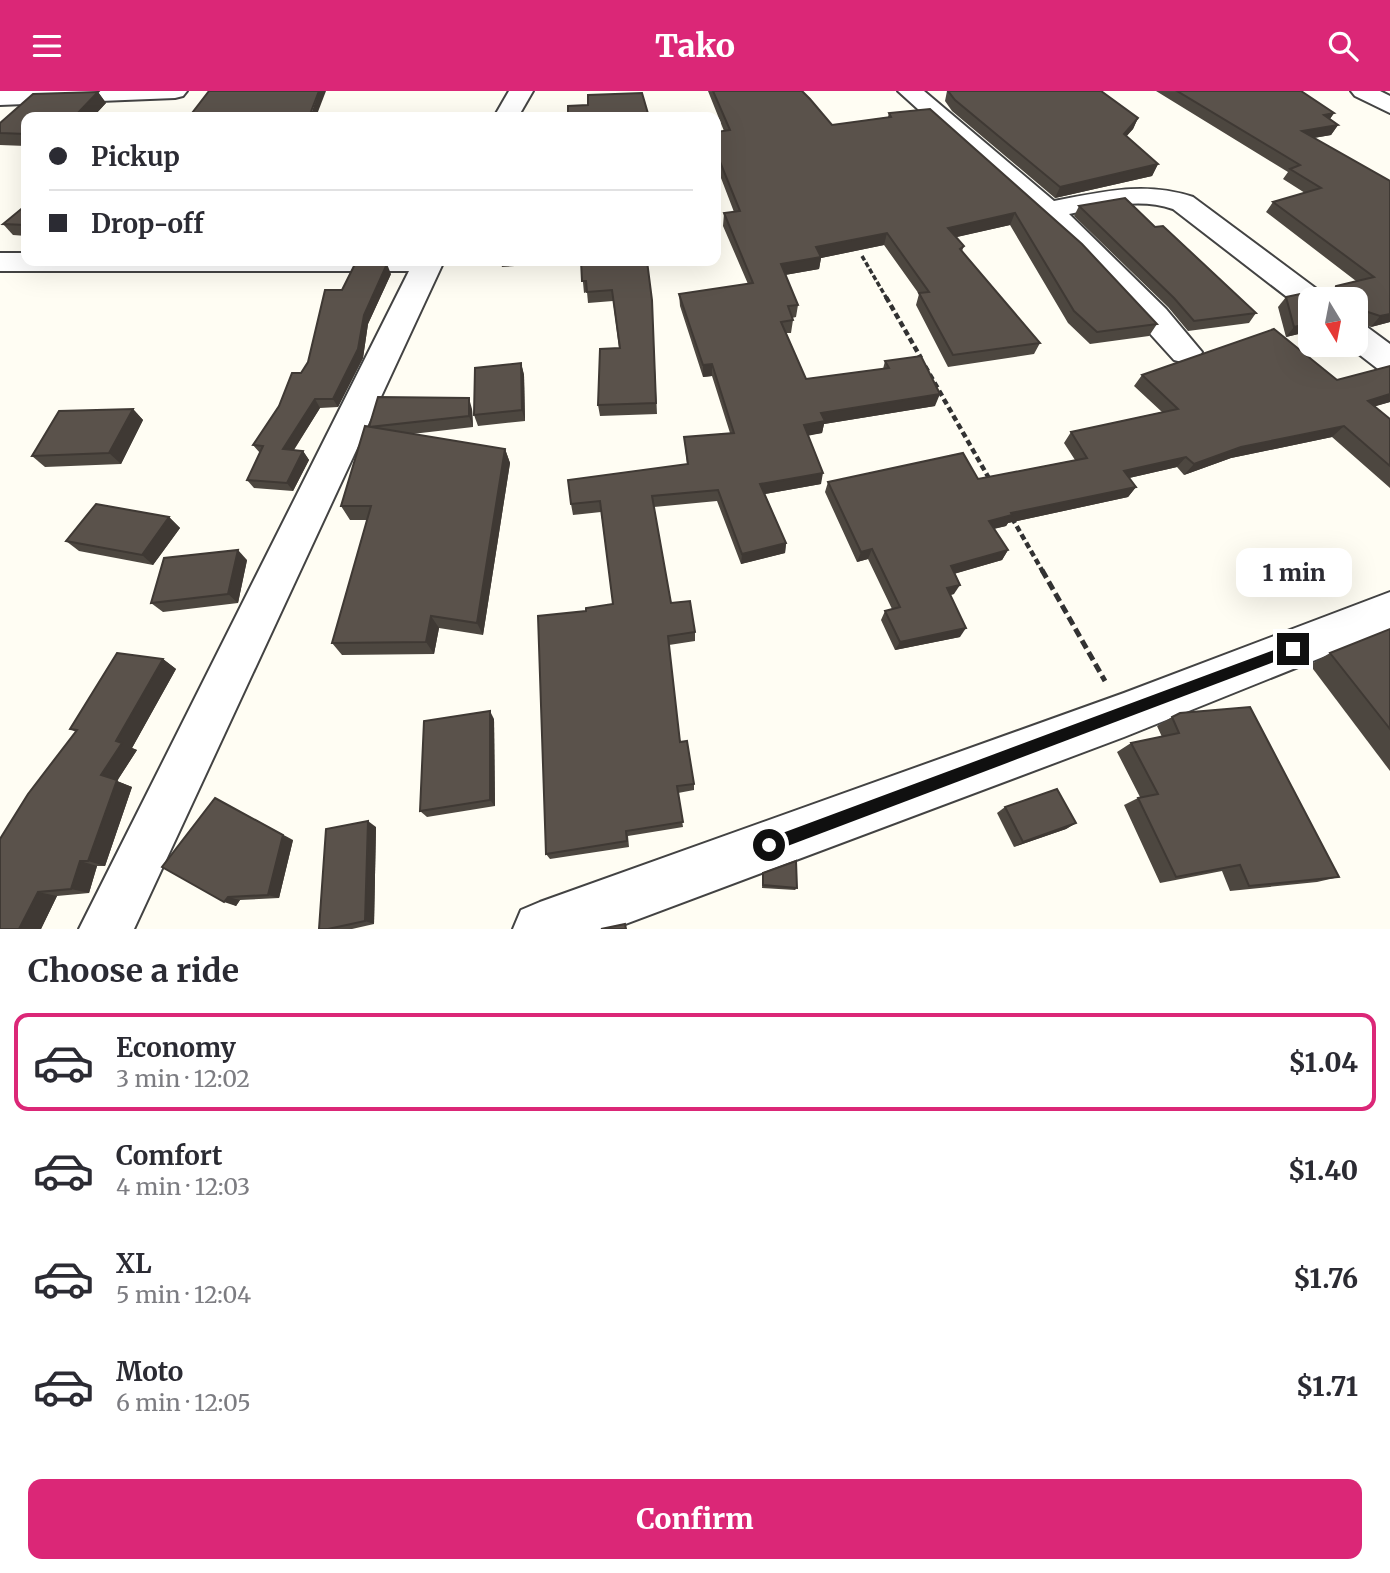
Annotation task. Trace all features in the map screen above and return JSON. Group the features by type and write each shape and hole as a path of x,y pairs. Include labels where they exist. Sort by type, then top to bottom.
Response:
{"street":[{"path":"0,98 175,91"},
{"path":"509,112 521,91"},
{"path":"910,91 1048,210 1139,298 1186,352"},
{"path":"1363,91 1390,106"},
{"path":"1048,210 1150,193 1168,196 1183,203 1298,290"},
{"path":"0,262 21,262"},
{"path":"106,929 427,266"},
{"path":"1368,344 1390,361"},
{"path":"541,929 1124,715 1390,611"}],"path":[{"path":"862,256 993,485"},
{"path":"1007,509 1124,715"}],"building":[{"path":"209,91 319,91 311,112 193,112"},
{"path":"713,91 802,91 832,125 891,117 889,113 930,109 1082,244 1157,324 1097,332 1074,311 1015,213 948,228 964,246 960,249 1040,343 953,355 919,293 929,292 887,233 816,247 821,257 781,264 798,305 788,306 793,320 781,322 806,379 889,368 885,361 921,356 940,394 821,413 825,421 804,425 823,473 760,484 786,543 742,554 718,490 652,496 671,603 690,601 695,632 668,636 680,742 687,741 694,784 677,786 683,822 626,831 627,841 546,854 538,616 586,611 586,608 613,604 600,501 571,504 568,480 688,464 684,437 734,433 712,364 703,365 679,294 753,283 724,213 740,211 721,164 721,131 730,130"},
{"path":"948,91 1101,91 1138,118 1124,134 1158,164 1060,187 955,100"},
{"path":"1177,91 1301,91 1334,113 1324,115 1338,125 1302,131 1390,181 1390,314 1380,316 1368,312 1368,287 1336,287 1374,277 1273,202 1321,188 1290,169 1300,165"},
{"path":"98,92 79,112 21,112 21,134 0,133 0,123 33,94"},
{"path":"642,93 648,112 568,112 568,106 588,105 588,95"},
{"path":"1125,198 1155,227 1163,226 1256,313 1194,321 1174,298 1079,206"},
{"path":"21,209 21,225 3,224"},
{"path":"354,266 386,266 364,315 358,349 333,399 315,399 283,449 303,451 287,483 247,480 263,446 253,445 279,406 292,373 301,373 308,362 325,290 342,290"},
{"path":"581,266 648,266 652,300 656,403 598,405 600,349 620,348 612,290 587,292 586,281 582,281"},
{"path":"1298,294 1298,326 1294,327 1286,297"},
{"path":"1274,329 1298,348 1298,357 1309,357 1337,380 1390,366 1390,394 1368,401 1390,419 1390,466 1344,426 1241,447 1194,464 1186,457 1124,471 1136,487 1011,513 1012,515 989,521 1008,550 951,566 960,585 947,588 966,628 900,642 885,611 900,607 872,549 861,552 828,482 963,453 978,479 1087,458 1071,432 1178,409 1142,375"},
{"path":"521,363 522,410 474,415 475,368"},
{"path":"378,397 469,398 469,416 369,427"},
{"path":"133,409 109,453 32,456 59,411"},
{"path":"365,426 505,449 477,623 431,616 426,642 332,643 371,506 341,506"},
{"path":"96,504 169,517 142,555 66,541"},
{"path":"238,550 228,594 151,603 164,558"},
{"path":"1390,629 1390,729 1330,653"},
{"path":"117,653 163,659 116,741 122,743 101,775 117,780 88,861 80,861 71,889 38,892 19,929 0,929 0,839 28,794 77,730 70,729"},
{"path":"1250,707 1339,877 1249,886 1240,865 1176,877 1138,798 1158,794 1131,743 1179,733 1172,717 1180,713"},
{"path":"490,711 490,800 420,811 424,721"},
{"path":"1057,789 1076,823 1023,842 1005,807"},
{"path":"215,798 283,835 268,895 228,897 224,902 162,867"},
{"path":"368,821 365,921 319,929 326,829"},
{"path":"796,861 797,888 763,885 763,873"},
{"path":"625,924 626,929 601,929"}],"route":[{"path":"769,845 1124,715 1293,649"}]}
